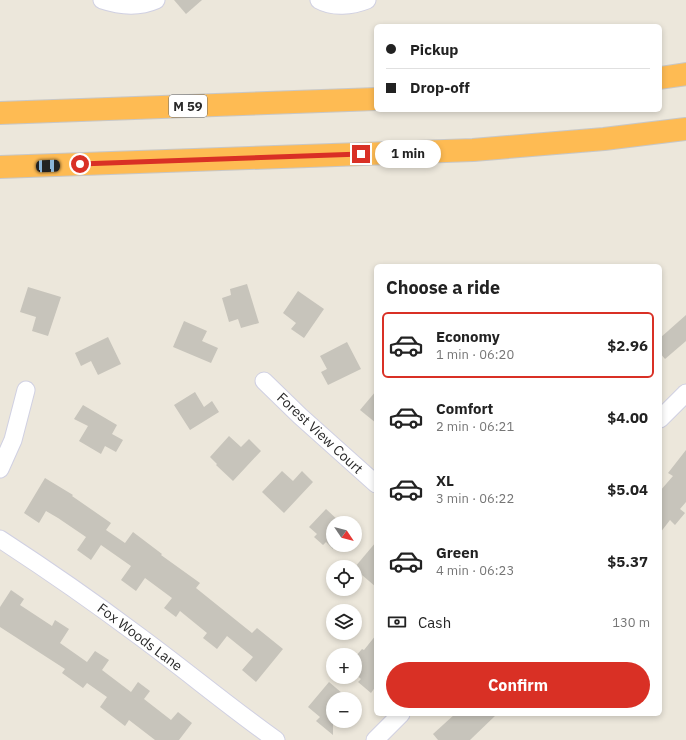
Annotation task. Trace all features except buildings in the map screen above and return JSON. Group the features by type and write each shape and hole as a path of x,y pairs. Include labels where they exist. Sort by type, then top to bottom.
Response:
{"highway":[{"path":"662,78 686,74"},
{"name":"M 59","path":"0,112 374,99"},
{"path":"0,167 473,150 604,139 686,129"}],"street":[{"path":"102,0 117,5 146,4 156,0"},
{"path":"319,0 324,3 342,5 356,4 367,0"},
{"name":"Forest View Court","path":"264,381 300,416 374,482"},
{"path":"0,469 13,440 26,390"},
{"path":"662,417 686,393"},
{"name":"Fox Woods Lane","path":"0,539 117,619 254,725 276,740"},
{"path":"375,740 399,716"}],"route":[{"path":"80,164 361,154"}]}
